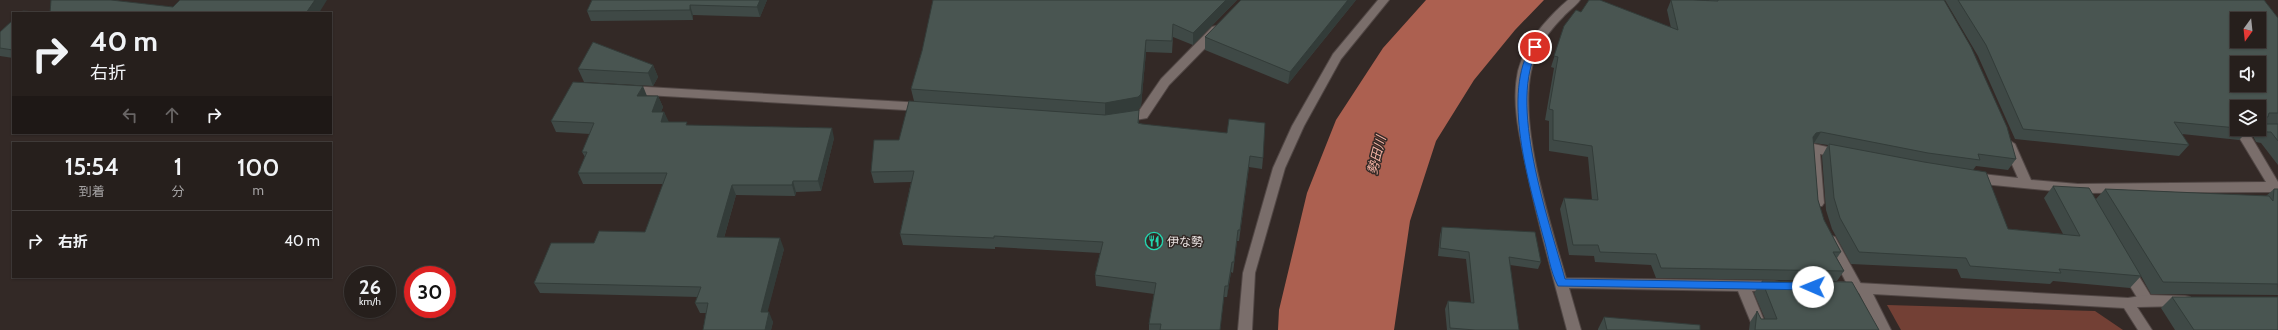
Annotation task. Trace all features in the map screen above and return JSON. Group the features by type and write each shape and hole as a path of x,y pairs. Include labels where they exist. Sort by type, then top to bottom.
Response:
{"street":[{"path":"1244,330 1250,273 1279,168 1298,126 1338,57 1384,0"},
{"path":"1574,330 1538,197 1522,120 1524,73 1528,57 1542,36 1559,15 1575,0"},
{"path":"1113,119 1143,115 1165,82 1224,22"},
{"path":"619,90 932,108"},
{"path":"1958,176 2027,184 2080,188 2275,187 2240,129 2278,129"},
{"path":"2005,134 2027,184"},
{"path":"1821,217 1814,148 1851,156"},
{"path":"2080,188 2087,201"},
{"path":"1825,230 1884,330"},
{"path":"2123,261 2146,300"},
{"path":"1561,283 1788,287"},
{"path":"1743,286 1761,330"},
{"path":"1826,287 2128,303 2146,300 2200,301"},
{"path":"2128,303 2144,330"}],"shaded area":[{"path":"1887,305 2095,311 2123,330 1901,330"}],"water":[{"name":"勢田川","path":"1426,0 1544,0 1515,30 1474,80 1436,141 1410,221 1394,330 1278,330 1279,310 1307,193 1336,120 1383,48"}],"building":[{"path":"51,0 111,0 173,7 180,0 315,0 307,12 50,12"},
{"path":"592,0 760,0 757,7 690,5 690,10 587,11"},
{"path":"933,0 1226,0 1193,33 1173,24 1172,41 1146,40 1141,94 1138,97 1105,103 911,89 922,51"},
{"path":"1241,0 1348,0 1290,72 1205,37"},
{"path":"1589,0 1600,0 1678,30 1671,0 1944,0 1971,47 2007,127 2016,159 1978,154 1980,160 1928,153 1821,132 1816,133 1813,137 1818,200 1824,220 1841,252 1833,252 1844,271 1661,268 1656,254 1600,252 1598,245 1573,245 1564,198 1598,200 1592,146 1553,140 1553,110 1549,109 1558,57 1554,56 1564,26 1576,10 1581,12"},
{"path":"1958,0 2264,0 2278,18 2278,113 2269,113 2268,117 2266,117 2266,100 2230,100 2230,127 2174,122 2189,145 2023,129 1986,45"},
{"path":"12,21 12,50 0,48 0,32"},
{"path":"593,42 653,65 648,73 578,69"},
{"path":"573,82 643,86 637,96 658,96 652,112 664,112 661,122 687,122 686,125 832,128 818,181 793,181 792,185 732,185 717,237 780,238 761,312 769,312 765,330 703,330 708,303 695,303 701,287 534,283 551,243 594,243 599,231 645,232 667,173 578,173 587,152 582,152 594,123 551,121"},
{"path":"909,101 1105,115 1139,110 1138,123 1227,133 1229,119 1265,123 1263,158 1250,156 1240,230 1238,230 1234,262 1232,262 1228,286 1225,286 1220,330 1160,330 1161,324 1149,324 1156,283 1095,275 1103,242 994,236 994,238 900,234 914,171 871,172 874,140 899,140"},
{"path":"2266,124 2278,124 2278,141 2271,132 2267,132"},
{"path":"1829,144 1986,172 2008,229 2080,236 2053,186 2089,188 2141,276 2059,269 2061,273 1970,266 1966,258 1859,252 1840,218 1834,198"},
{"path":"2105,189 2269,196 2273,201 2274,189 2278,189 2278,284 2163,282"},
{"path":"1442,227 1535,232 1541,262 1509,257 1519,330 1475,330 1450,328 1448,301 1474,303 1469,252 1440,248"},
{"path":"1762,281 1852,282 1879,330 1755,330 1757,311 1761,319 1777,319"},
{"path":"2172,297 2278,297 2278,330 2194,330"},
{"path":"1604,317 1700,325 1700,330 1607,330"}],"place":[{"name":"伊な勢","path":"1154,241"}],"route":[{"path":"1535,47 1528,57 1524,73 1522,120 1538,197 1561,283 1813,287"}]}
